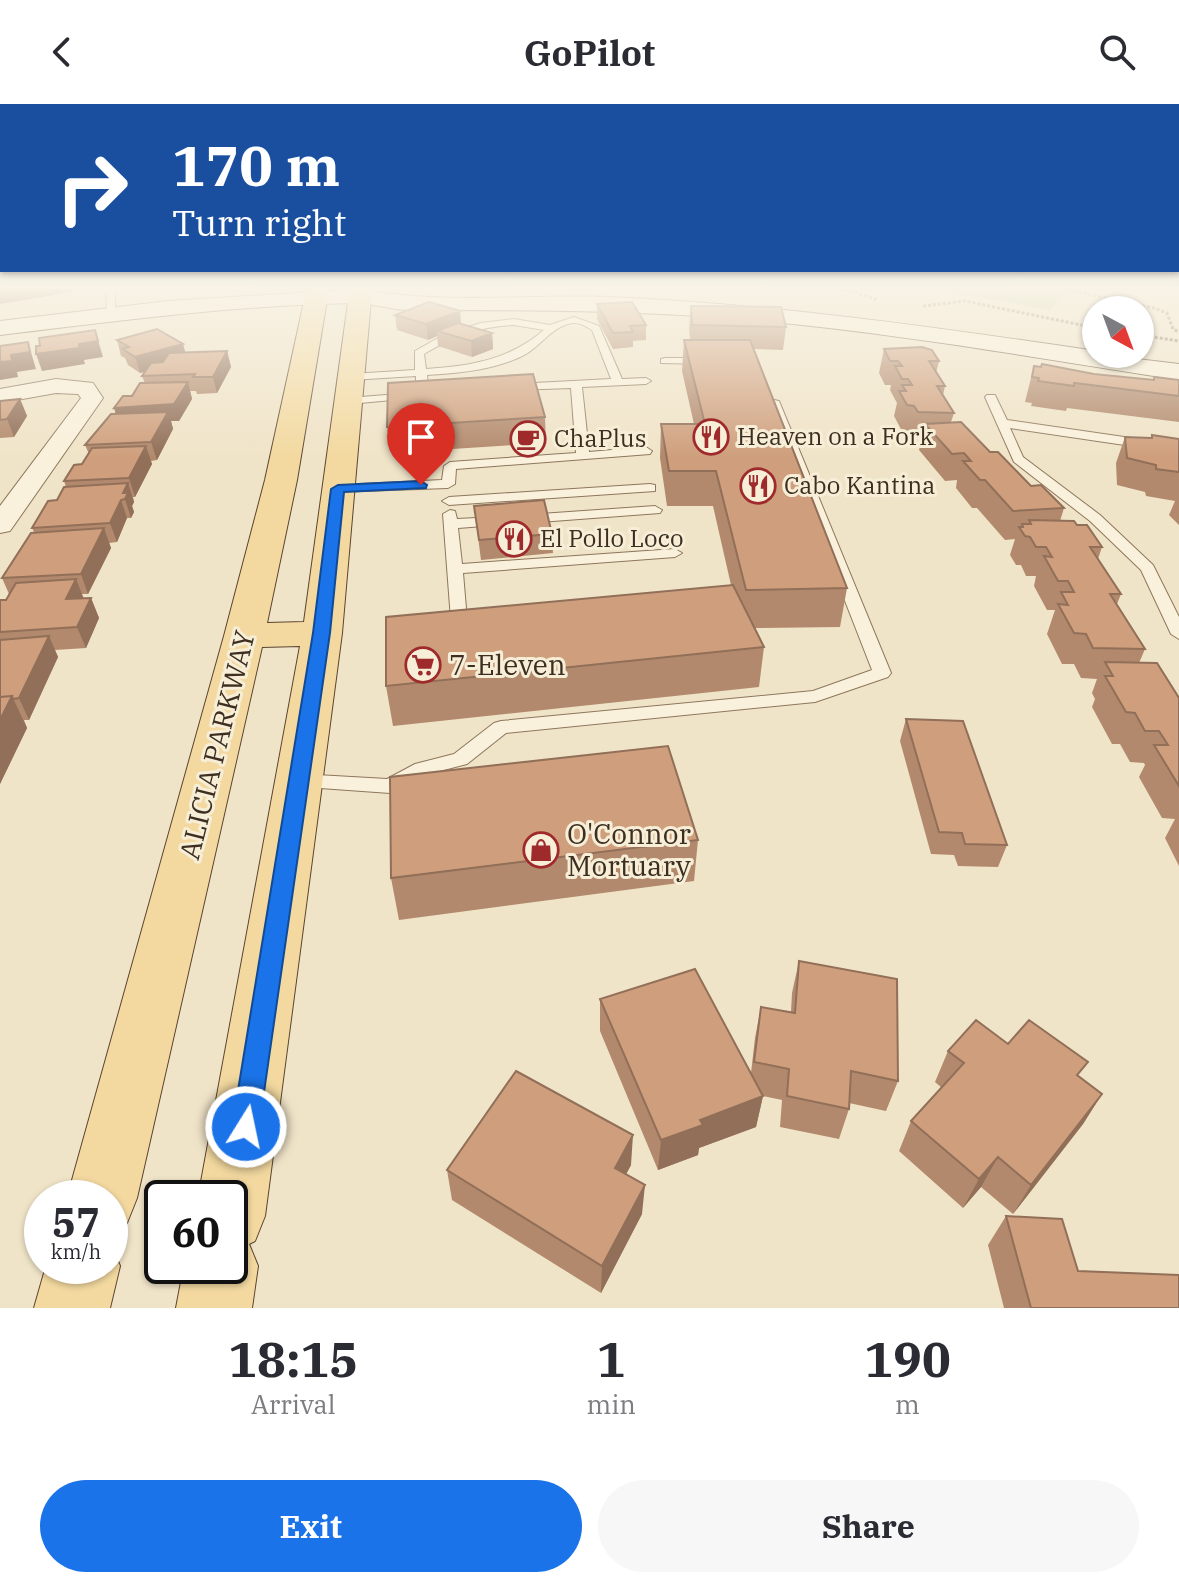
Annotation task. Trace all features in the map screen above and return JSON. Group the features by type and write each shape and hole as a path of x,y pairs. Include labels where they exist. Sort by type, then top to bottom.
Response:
{"main road":[{"name":"ALICIA PARKWAY","path":"107,1180 244,636 281,480 307,344"},
{"path":"236,1180 322,633 355,344"},
{"path":"1000,344 1179,372"},
{"path":"1154,350 1179,354"},
{"path":"244,636 322,633"},
{"path":"72,1308 78,1284"},
{"path":"214,1308 218,1284"}],"street":[{"path":"0,396 56,386 85,388 92,398 0,525"}],"lane":[{"path":"423,395 419,353 432,344"},
{"path":"350,389 421,371 473,366 523,352 531,344"},
{"path":"602,344 617,381"},
{"path":"665,361 726,361"},
{"path":"499,388 646,381"},
{"path":"576,384 583,456"},
{"path":"299,781 390,786 422,769 460,759 501,727 815,696 882,673 767,387"},
{"path":"350,389 423,395 438,393"},
{"path":"991,397 1018,459 1095,518 1148,568 1179,634"},
{"path":"1002,423 1179,449"},
{"path":"459,620 448,484 450,466 646,451"},
{"path":"338,489 448,484"},
{"path":"449,501 650,488"},
{"path":"451,524 655,510"},
{"path":"455,569 675,553"}],"building":[{"path":"28,344 30,352 11,355 12,361 0,362 0,346"},
{"path":"79,344 79,348 36,354 36,346"},
{"path":"124,344 182,344 135,357 123,349 129,347"},
{"path":"685,344 752,344 847,588 746,590 716,471 669,471 661,424 705,424"},
{"path":"922,347 932,350 939,361 929,361 945,386 937,386 954,413 918,412 914,406 907,405 899,391 906,391 902,385 912,385 908,379 902,379 895,366 902,366 898,361 890,361 884,349"},
{"path":"227,351 213,377 193,377 195,374 142,376 151,363 163,362 169,353"},
{"path":"1042,364 1094,374 1179,380 1179,396 1038,381 1039,378 1032,377 1034,366 1041,367"},
{"path":"533,374 545,417 387,427 388,383"},
{"path":"188,382 174,404 114,408 123,396 132,396 140,383"},
{"path":"20,399 7,419 0,420 0,401"},
{"path":"168,412 151,442 85,445 111,414"},
{"path":"961,422 990,452 998,452 1031,486 1041,485 1064,508 1013,511 963,461 971,461 964,453 952,454 925,424"},
{"path":"1152,435 1179,439 1179,472 1156,469 1156,465 1127,458 1125,437 1152,438"},
{"path":"146,446 129,478 64,481 74,465 82,464 92,448"},
{"path":"128,483 123,493 128,493 121,500 110,523 32,528 48,501 57,500 64,487"},
{"path":"544,500 552,534 479,540 474,506"},
{"path":"1029,520 1074,521 1077,525 1087,525 1102,547 1090,547 1121,594 1110,594 1145,649 1093,648 1086,634 1074,633 1058,604 1068,605 1061,592 1074,592 1068,581 1058,581 1044,556 1052,557 1046,547 1036,547 1019,527 1031,524"},
{"path":"104,528 81,574 2,578 31,533"},
{"path":"76,579 66,599 91,598 77,627 0,632 0,600 6,600 16,583"},
{"path":"733,585 764,647 386,686 386,617"},
{"path":"49,636 19,698 0,697 0,640"},
{"path":"1105,662 1157,663 1179,698 1179,786 1154,745 1168,745 1159,731 1145,731 1135,713 1126,712 1105,676 1113,676"},
{"path":"12,696 0,720 0,697"},
{"path":"906,719 963,721 1007,845 965,844 962,833 939,832"},
{"path":"668,746 698,840 391,878 390,777"},
{"path":"799,961 897,979 898,1081 851,1071 849,1109 787,1096 789,1069 754,1062 761,1007 795,1013"},
{"path":"695,969 763,1096 700,1120 703,1125 661,1140 600,999"},
{"path":"976,1020 1008,1044 1029,1020 1088,1062 1077,1075 1102,1094 1031,1185 998,1157 979,1179 911,1121 964,1063 948,1051"},
{"path":"516,1071 633,1135 615,1168 645,1185 602,1266 447,1170"},
{"path":"1006,1216 1062,1219 1078,1271 1179,1275 1179,1308 1031,1308"}],"place":[{"name":"Heaven on a Fork","path":"711,437"},
{"name":"ChaPlus","path":"528,439"},
{"name":"Cabo Kantina","path":"758,486"},
{"name":"El Pollo Loco","path":"514,539"},
{"name":"7-Eleven","path":"423,665"},
{"name":"O'Connor Mortuary","path":"541,850"}],"route":[{"path":"246,1127 322,633 338,489 421,485"}]}
